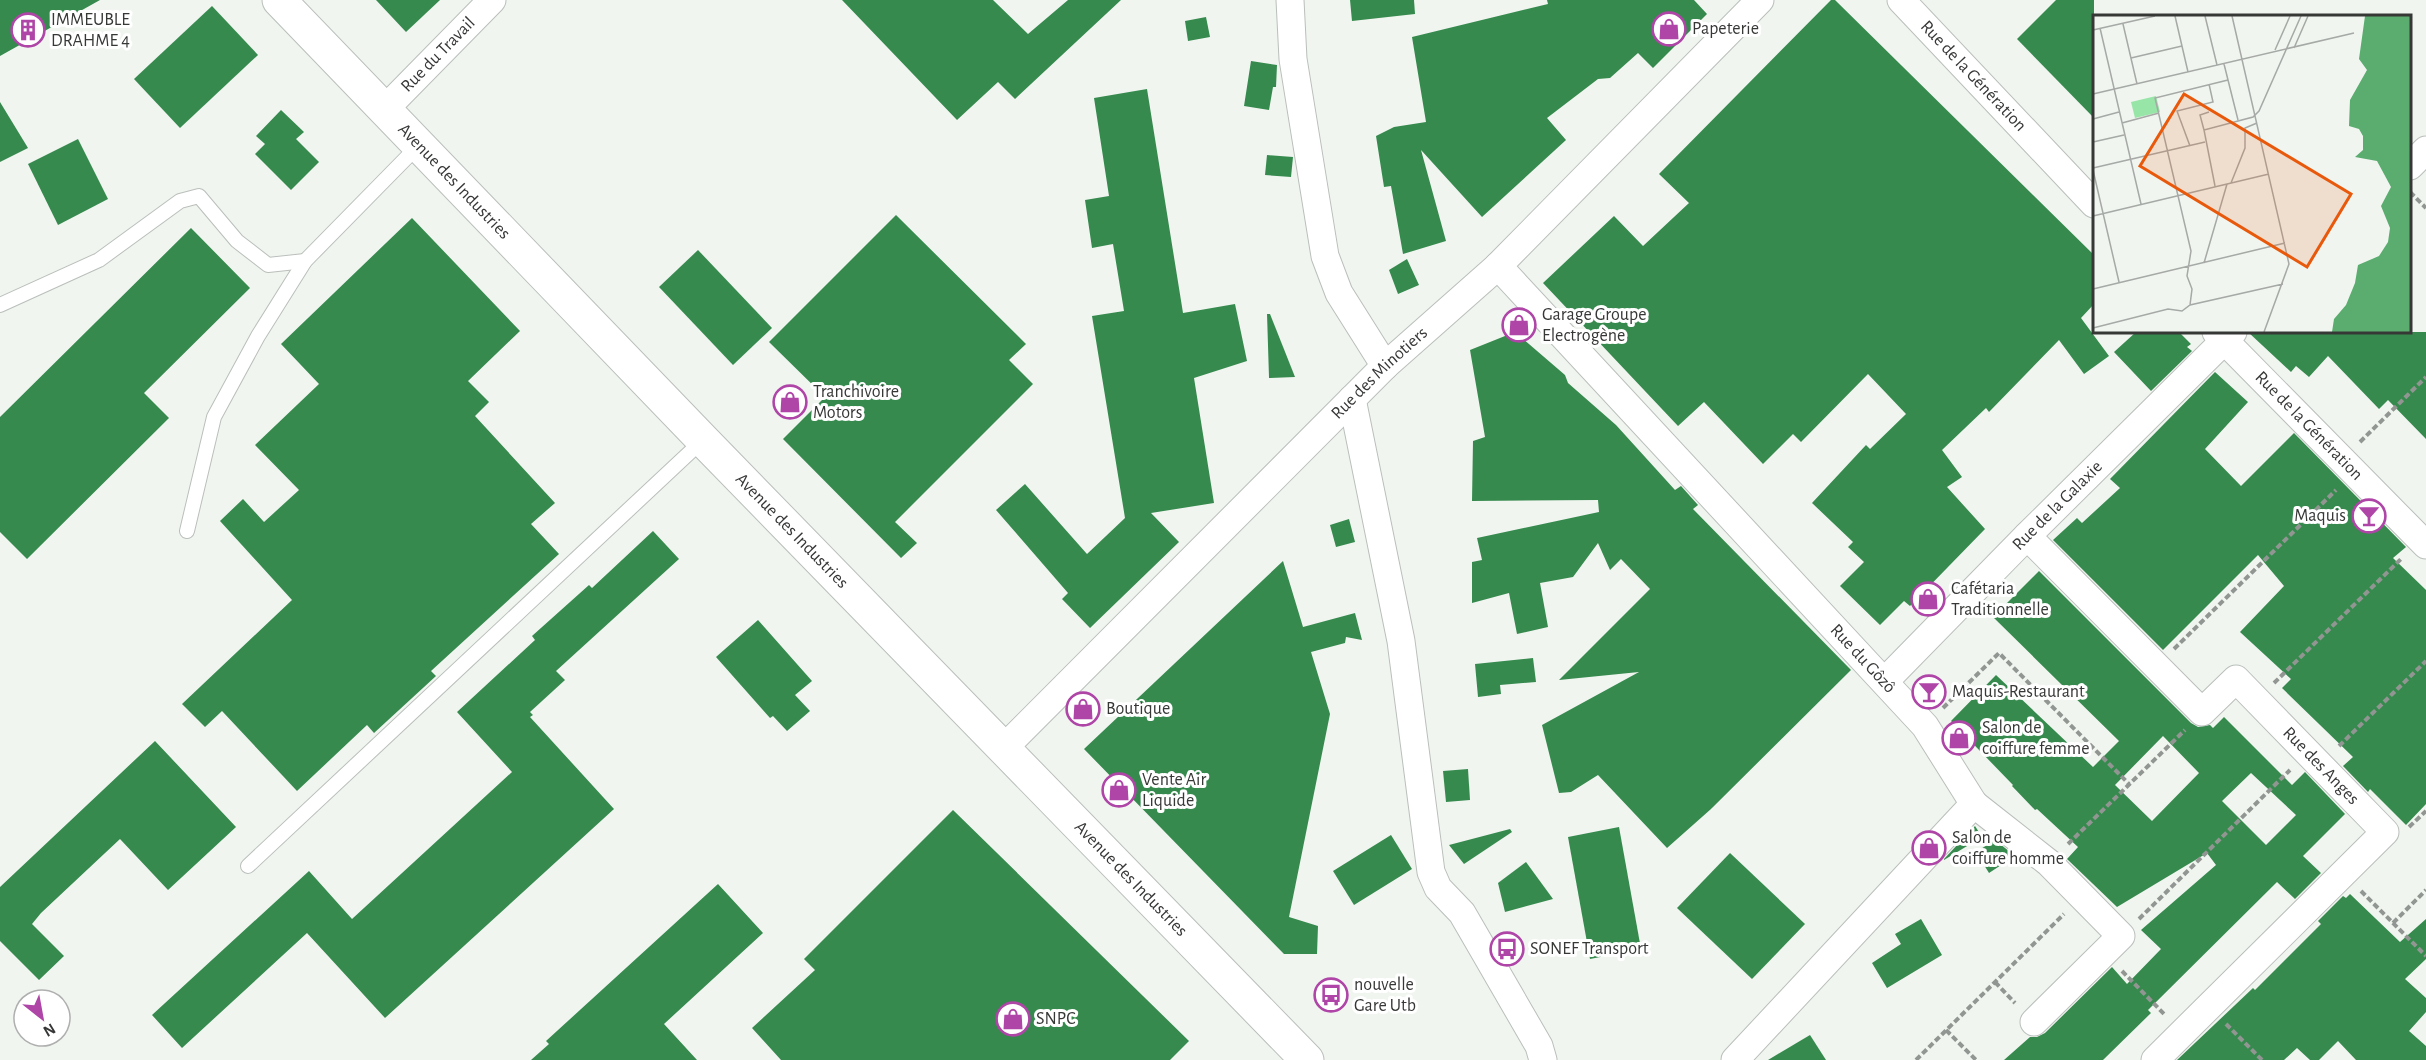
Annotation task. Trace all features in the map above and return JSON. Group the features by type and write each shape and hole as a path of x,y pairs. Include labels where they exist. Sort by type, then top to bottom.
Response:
{"street":[{"name":"Avenue des Industries","path":"279,0 703,440 1307,1060"},
{"name":"Rue du Travail","path":"385,109 492,0"},
{"path":"1290,0 1293,59 1325,256 1339,293 1385,366"},
{"name":"Rue des Minotiers","path":"1003,749 1385,366 1498,266 1760,0"},
{"name":"Rue de la Génération","path":"1901,0 2093,203"},
{"path":"2411,164 2426,150"},
{"name":"Rue du Gôzô","path":"1498,266 1886,681 1925,726 1974,804 2049,863 2082,897 2113,945"},
{"name":"Rue de la Génération","path":"2224,334 2423,543"},
{"name":"Rue de la Galaxie","path":"1886,681 2224,334"},
{"path":"1352,399 1401,641 1431,872 1438,888 1462,913 1539,1046 1543,1060"},
{"path":"2027,536 2202,712"},
{"name":"Rue des Anges","path":"2155,1060 2385,832 2236,679 2202,712"},
{"path":"1735,1060 1974,804"},
{"path":"2034,1022 2113,945"}],"lane":[{"path":"187,531 214,417 258,336 305,261 419,145"},
{"path":"0,305 99,260 180,201 199,196 237,242 268,265 305,261"},
{"path":"248,866 703,440"}],"path":[{"path":"2411,193 2426,208"},
{"path":"2157,666 2348,466 2426,377"},
{"path":"2257,700 2423,543"},
{"path":"1925,726 1999,653 2129,784"},
{"path":"2182,1033 2113,945 2314,758 2426,661"},
{"path":"2049,863 2202,712"},
{"path":"2344,873 2426,956"},
{"path":"2393,923 2426,890"},
{"path":"1916,1060 2082,897"},
{"path":"2209,1007 2262,1060"},
{"path":"1946,1030 1976,1060"}],"building":[{"name":"IMMEUBLE DRAHME 4","path":"0,0 100,0 0,56"},
{"path":"376,0 440,0 406,32"},
{"path":"842,0 993,0 1028,34 1068,0 1121,0 1015,99 998,82 957,120"},
{"path":"1350,0 1414,0 1415,14 1352,21"},
{"path":"1547,0 1694,0 1707,14 1653,68 1638,53 1610,78 1598,79 1547,118 1566,140 1482,217 1421,150 1446,241 1403,254 1391,186 1384,187 1376,136 1394,127 1426,122 1412,37 1548,4"},
{"path":"1831,0 1835,0 2093,254 2093,305 2081,318 2109,356 2084,374 2059,340 1989,412 1986,408 1942,450 1962,477 1947,487 1985,529 1910,606 1904,601 1880,625 1840,586 1864,562 1848,547 1853,542 1812,503 1866,445 1870,449 1906,414 1868,374 1801,442 1793,434 1763,464 1704,402 1678,426 1543,283 1614,216 1643,246 1689,203 1659,174"},
{"path":"2056,0 2094,0 2093,117 2017,39"},
{"path":"212,6 258,55 180,128 134,79"},
{"path":"1206,17 1210,37 1188,41 1185,21"},
{"path":"1251,61 1277,65 1276,87 1273,87 1269,110 1244,106"},
{"path":"1147,89 1183,313 1235,304 1247,361 1194,378 1214,503 1151,513 1179,542 1090,628 1062,599 1068,593 996,510 1025,484 1087,554 1125,518 1092,316 1124,311 1113,244 1092,248 1085,200 1109,196 1094,98"},
{"path":"0,102 28,148 0,162"},
{"path":"281,110 304,132 296,139 319,162 291,190 255,154 265,144 256,136"},
{"path":"78,139 108,199 58,225 28,164"},
{"path":"1267,155 1293,157 1291,177 1265,175"},
{"path":"896,215 1026,344 1009,360 1033,384 895,522 917,543 901,558 783,439 825,397 769,342"},
{"path":"412,218 520,331 468,381 489,402 475,416 555,503 531,524 559,554 431,671 436,676 374,733 367,725 297,791 222,711 205,727 182,704 292,600 220,521 243,499 264,522 299,490 255,445 319,384 281,344"},
{"path":"191,228 250,288 144,393 169,418 27,559 0,532 0,417"},
{"path":"698,250 772,328 733,365 659,287"},
{"path":"1407,259 1419,285 1398,294 1389,270"},
{"path":"1267,314 1270,314 1295,377 1269,378"},
{"path":"1515,332 1565,375 1568,383 1616,425 1675,490 1681,486 1698,505 1693,509 1851,670 1711,809 1667,848 1598,775 1571,792 1559,793 1542,725 1639,672 1559,680 1650,589 1621,559 1610,570 1598,543 1573,577 1540,583 1548,627 1517,634 1509,593 1472,603 1472,562 1482,560 1477,538 1599,512 1598,500 1472,501 1473,441 1485,437 1470,350"},
{"path":"2426,332 2426,439 2388,400 2379,409 2328,356 2309,377 2296,366 2291,372 2249,333"},
{"path":"2135,333 2180,333 2191,344 2187,347 2192,351 2151,391 2114,352"},
{"path":"2215,372 2248,402 2205,449 2241,486 2294,433 2406,547 2393,558 2426,590 2426,804 2406,825 2370,789 2368,792 2343,766 2353,757 2282,688 2291,679 2240,632 2284,586 2258,555 2163,650 2053,540 2077,518 2082,523 2120,488 2110,479"},
{"path":"1349,519 1355,542 1336,547 1330,525"},
{"path":"653,531 679,559 556,671 565,680 530,712 533,715 530,717 614,809 385,1018 307,933 182,1048 152,1015 309,871 352,919 512,772 457,712 535,640 532,636 589,585 592,588"},
{"path":"1283,561 1303,627 1355,613 1362,640 1346,637 1345,643 1311,652 1330,714 1289,917 1318,926 1317,954 1284,954 1084,749"},
{"path":"2039,571 2191,723 2198,727 2210,725 2213,728 2224,717 2292,785 2305,772 2345,814 2303,856 2321,873 2295,899 2277,882 2148,1010 2151,1013 2103,1060 2004,1060 2030,1037 2037,1037 2045,1033 2112,967 2127,984 2161,949 2141,930 2216,865 2207,853 2117,907 2067,859 2078,847 2037,809 2035,810 1951,721 1996,675 2093,767 2119,741 1993,617","holes":["2163,736 2199,773 2152,821 2115,785","2251,773 2296,815 2266,845 2222,801"]},
{"path":"758,620 812,681 795,695 810,711 787,731 773,716 770,718 716,657"},
{"path":"1533,658 1536,682 1500,685 1501,694 1478,697 1475,664"},
{"path":"155,741 236,827 168,890 120,839 32,924 64,956 39,980 0,941 0,887"},
{"path":"1468,769 1470,800 1446,802 1443,771"},
{"path":"953,810 1189,1041 1170,1060 781,1060 752,1028 815,970 804,959"},
{"path":"1975,826 1982,837 1944,860 1944,859"},
{"path":"1619,827 1641,949 1590,959 1568,837"},
{"path":"1510,829 1512,832 1464,864 1449,845"},
{"path":"1391,835 1412,869 1354,905 1333,871"},
{"path":"1995,840 2015,856 1989,873 1976,852"},
{"path":"1730,853 1805,924 1752,979 1677,908"},
{"path":"1526,862 1553,899 1505,912 1498,883"},
{"path":"718,884 763,933 664,1024 697,1060 531,1060 549,1044 546,1041"},
{"path":"2350,894 2400,942 2426,919 2426,959 2405,979 2426,998 2426,1012 2409,1031 2426,1046 2426,1060 2356,1060 2338,1041 2319,1060 2310,1060 2297,1048 2284,1060 2177,1060 2253,988 2255,990 2321,924 2318,921 2343,896 2346,898"},
{"path":"1921,919 1942,955 1887,988 1872,963 1901,944 1895,934"},
{"path":"1810,1035 1826,1060 1768,1060"}],"place":[{"name":"Papeterie","path":"1669,29"},
{"name":"IMMEUBLE DRAHME 4","path":"28,30"},
{"name":"Garage Groupe Electrogène","path":"1519,325"},
{"name":"Tranchivoire Motors","path":"790,402"},
{"name":"Maquis","path":"2369,516"},
{"name":"Cafétaria Traditionnelle","path":"1928,599"},
{"name":"Maquis-Restaurant","path":"1929,692"},
{"name":"Boutique","path":"1083,709"},
{"name":"Salon de coiffure femme","path":"1959,738"},
{"name":"Vente Air Liquide","path":"1119,790"},
{"name":"Salon de coiffure homme","path":"1929,848"},
{"name":"SONEF Transport","path":"1507,949"},
{"name":"nouvelle Gare Utb","path":"1331,995"},
{"name":"SNPC","path":"1013,1019"}]}
